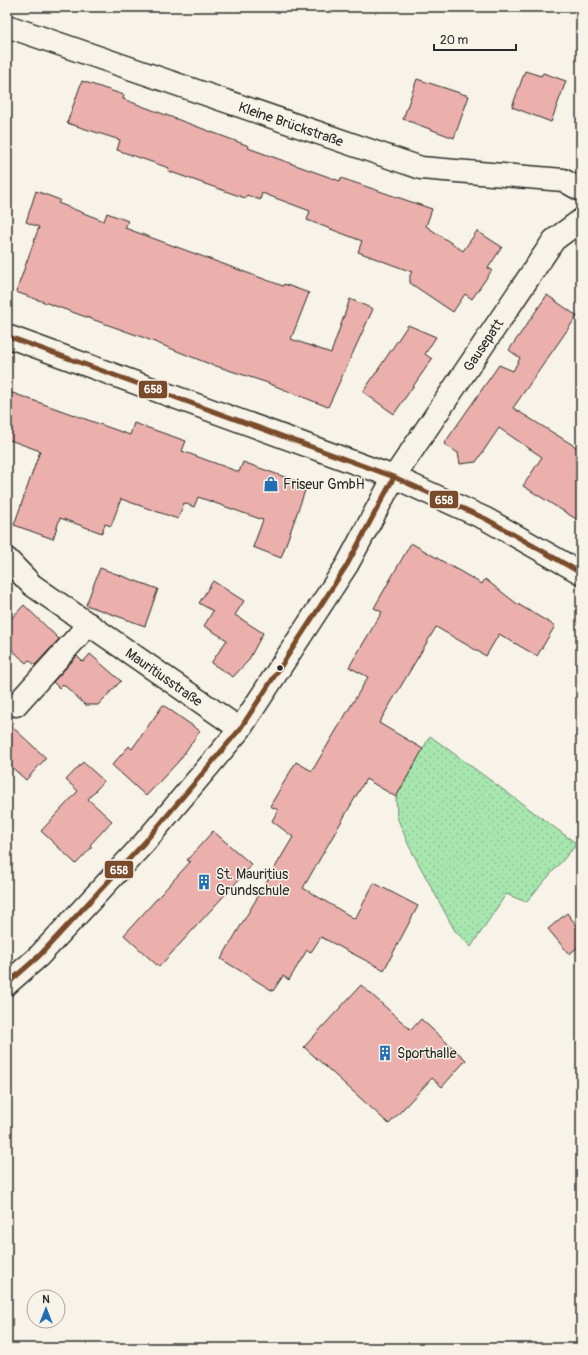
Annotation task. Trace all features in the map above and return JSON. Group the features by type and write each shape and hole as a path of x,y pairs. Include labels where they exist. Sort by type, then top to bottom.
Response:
{"street":[{"name":"Kleine Brückstraße","path":"7,26 420,168 563,180 581,190"},
{"name":"Gausepatt","path":"394,477 554,240 581,220"},
{"path":"7,336 394,477 486,519 581,573"},
{"path":"7,984 39,956 139,849 240,729 346,565 394,477"},
{"name":"Mauritiusstraße","path":"7,559 32,585 240,729"},
{"path":"16,705 89,624"}],"green space":[{"path":"430,736 577,844 526,902 506,894 471,947 455,931 409,846 397,817 396,797"}],"building":[{"path":"525,71 541,76 543,73 566,81 551,122 512,107"},
{"path":"417,79 469,96 454,138 403,119"},
{"path":"82,81 124,95 123,99 249,146 248,148 340,181 341,178 432,209 426,226 463,251 477,231 502,247 488,268 492,270 472,299 465,294 453,312 410,283 410,275 412,272 358,252 362,241 307,220 310,211 262,193 260,200 247,195 245,198 168,171 169,168 117,150 120,140 67,123"},
{"path":"36,191 60,200 58,203 104,221 107,213 128,221 125,228 283,286 284,284 309,293 291,339 331,353 350,299 373,309 328,407 265,382 207,363 142,337 16,292 39,227 26,222"},
{"path":"547,295 577,316 513,408 581,450 581,522 523,486 542,457 499,428 476,462 460,464 458,453 444,444 499,365 513,371 520,358 509,350"},
{"path":"408,325 436,337 425,354 432,359 394,414 363,392"},
{"path":"7,391 130,435 134,423 186,441 182,451 239,472 243,462 307,485 281,558 253,547 263,520 198,497 194,507 184,503 178,519 121,499 111,526 105,524 102,533 60,518 53,539 14,525 40,451 7,439"},
{"path":"411,543 482,584 485,579 516,603 555,626 537,656 499,634 486,656 436,627 379,723 423,749 396,797 366,779 303,888 355,919 374,883 418,906 384,970 321,937 311,952 307,950 289,980 283,976 273,991 221,959 293,837 272,821 278,810 270,806 296,762 312,771 368,677 349,667 382,612 374,608"},
{"path":"100,568 158,589 145,626 86,605"},
{"path":"213,581 244,601 235,615 263,633 248,661 233,677 211,663 227,640 204,626 213,611 199,603"},
{"path":"24,605 59,639 35,665 29,660 26,663 7,645 7,623"},
{"path":"90,654 121,681 98,705 85,705 63,684 59,688 53,682 77,656 83,662"},
{"path":"163,705 200,731 178,762 146,796 112,765 129,746 132,749"},
{"path":"7,722 46,758 26,780 7,763"},
{"path":"83,762 104,781 88,799 112,821 90,845 92,847 76,864 41,831 78,791 66,780"},
{"name":"St. Mauritius Grundschule","path":"213,831 252,865 159,967 124,935 190,862 187,860"},
{"path":"567,913 581,931 581,945 569,954 548,929"},
{"name":"Sporthalle","path":"361,985 411,1030 421,1019 466,1060 442,1087 432,1078 389,1124 304,1047"}],"transit line":[{"name":"658","path":"7,336 394,477 486,519 581,573"},
{"name":"658","path":"7,984 39,956 144,843 240,729 347,565 394,477"}],"place":[{"name":"Friseur GmbH","path":"271,484"},
{"name":"St. Mauritius Grundschule","path":"204,882"},
{"name":"Sporthalle","path":"385,1053"}]}
